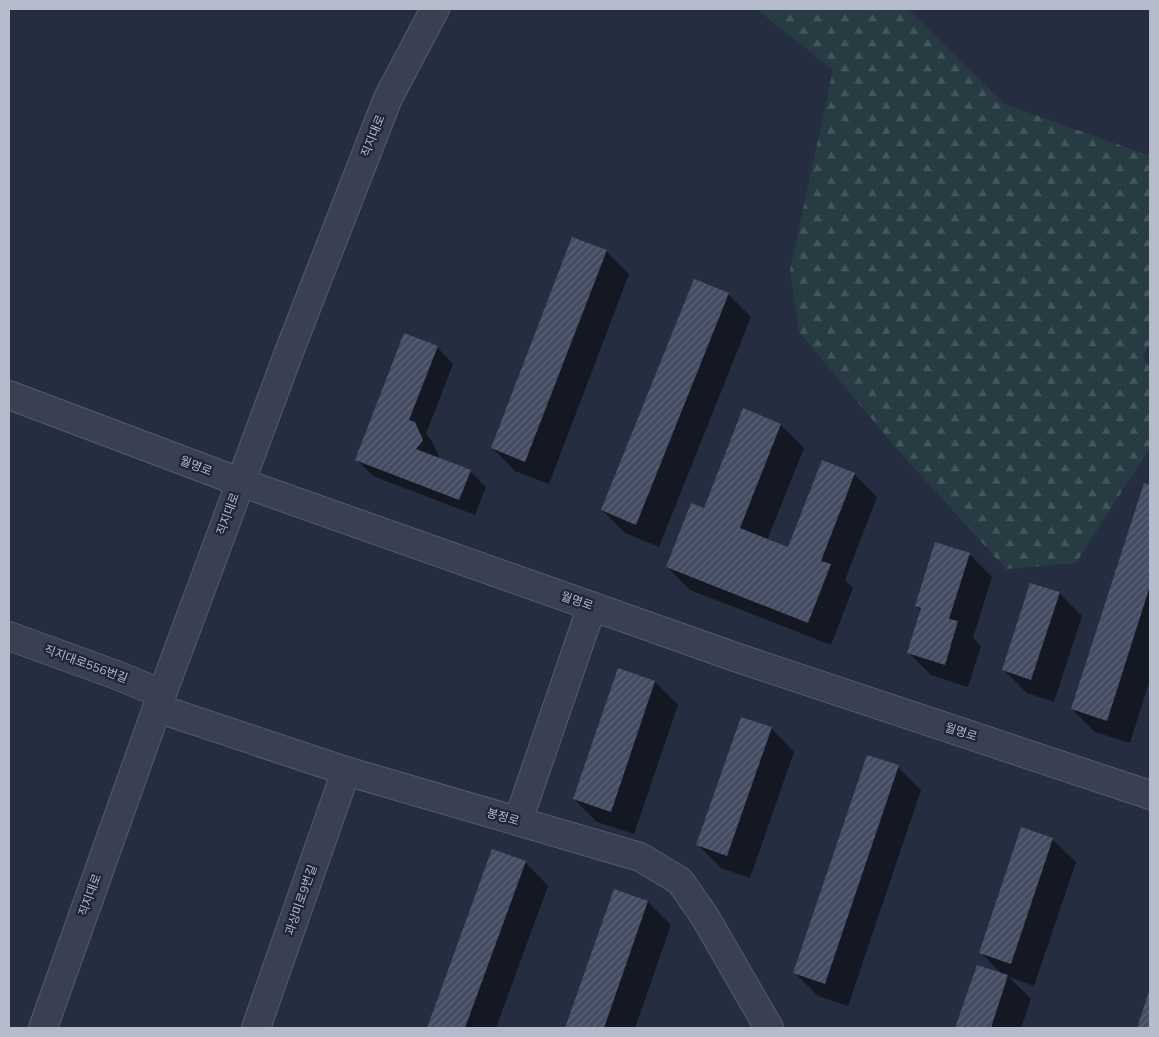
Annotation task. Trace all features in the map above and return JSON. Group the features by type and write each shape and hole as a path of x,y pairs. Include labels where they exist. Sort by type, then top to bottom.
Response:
{"street":[{"name":"직지대로","path":"43,1028 160,701 295,335 388,98 435,9"},
{"name":"월명로","path":"9,395 240,482 738,658 1150,795"},
{"path":"518,821 592,606"},
{"name":"직지대로556번길","path":"9,636 119,676 160,701"},
{"name":"봉정로","path":"160,701 346,771 640,857 680,881 705,917 769,1028"},
{"name":"과상미로9번길","path":"256,1028 346,771"}],"green space":[{"path":"756,9 908,9 1004,104 1148,155 1150,151 1150,344 1143,357 1150,368 1150,451 1147,452 1076,563 1006,569 897,449 799,332 790,270 833,70"}],"building":[{"path":"572,237 607,250 525,462 491,448"},
{"path":"694,279 729,293 636,525 601,510"},
{"path":"404,333 438,346 409,420 415,422 423,440 416,449 471,470 459,500 355,460"},
{"path":"743,408 781,424 740,528 788,547 822,460 855,473 821,561 831,564 808,623 666,567 691,503 704,508"},
{"path":"1144,483 1150,485 1150,586 1107,721 1071,709"},
{"path":"935,542 970,553 949,619 958,621 945,665 907,653 921,608 915,606"},
{"path":"1030,583 1060,592 1031,680 1002,670"},
{"path":"618,668 655,681 611,812 573,799"},
{"path":"741,717 772,727 727,856 696,845"},
{"path":"867,755 899,765 825,984 793,973"},
{"path":"1021,827 1053,838 1011,964 979,953"},
{"path":"492,849 526,861 465,1028 427,1028"},
{"path":"614,889 648,901 604,1028 565,1028"},
{"path":"977,965 1008,975 991,1028 955,1028"},
{"path":"1150,988 1150,1028 1137,1028"}]}
